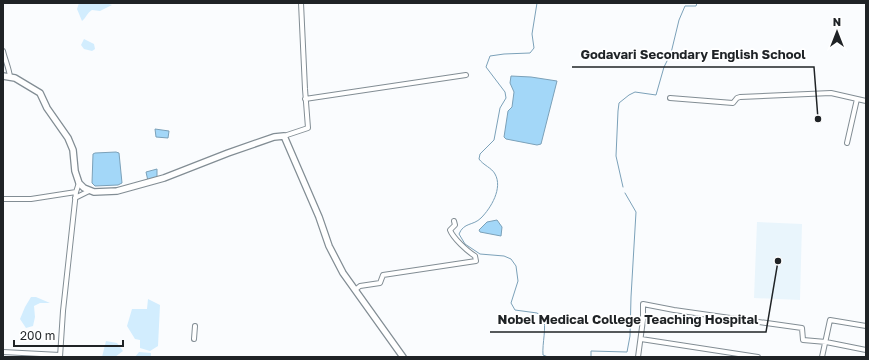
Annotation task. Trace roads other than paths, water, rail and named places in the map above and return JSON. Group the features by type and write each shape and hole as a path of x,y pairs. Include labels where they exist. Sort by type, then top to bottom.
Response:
{"street":[{"path":"3,76 15,78 40,93 47,108 68,138 73,150 75,171 79,183 89,191 117,191 164,178 268,139 284,136 308,128 305,99 301,3"},
{"path":"3,51 10,77"},
{"path":"305,99 466,75"},
{"path":"670,98 733,103 740,97 831,93 866,101"},
{"path":"847,143 857,99"},
{"path":"284,136 342,273 403,357"},
{"path":"3,352 60,356 63,311 75,198 79,183"},
{"path":"75,198 89,191"},
{"path":"3,199 31,199 76,192"},
{"path":"355,290 360,286 380,283 383,276 476,261 475,256 466,250 452,234 450,230 455,225 454,221"},
{"path":"638,357 641,339 643,304 674,310 802,328 803,340 825,342 866,350"},
{"path":"822,357 830,320 866,326"},
{"path":"194,339 195,326"},
{"path":"641,339 758,357"}],"water":[{"path":"511,76 557,81 541,144 537,145 506,139 504,137 508,111 512,107 514,92 510,83"},
{"path":"155,129 169,131 168,138 156,137"},
{"path":"119,153 122,183 118,185 95,186 92,183 93,154"},
{"path":"157,169 157,178 148,181 146,172"},
{"path":"497,220 502,227 501,236 480,232 479,230 487,222"}],"waterway":[{"path":"537,3 532,34 534,48 530,53 490,56 486,67 505,92 506,98 500,108 494,140 480,154 479,159 495,174 498,185 495,198 485,214 475,222 463,228 459,234 465,244 480,254 504,256 511,259 516,266 518,281 511,303 515,310 537,313 543,317 545,325 543,355 548,357"},
{"path":"623,187 616,156 619,103 635,92 656,95 664,67 671,53 679,20 685,6 696,6 697,3"},
{"path":"591,357 591,351 627,352 630,336 636,212 625,193"}],"place":[{"name":"Godavari Secondary English School","path":"818,119"},
{"name":"Nobel Medical College Teaching Hospital","path":"778,261"}]}
